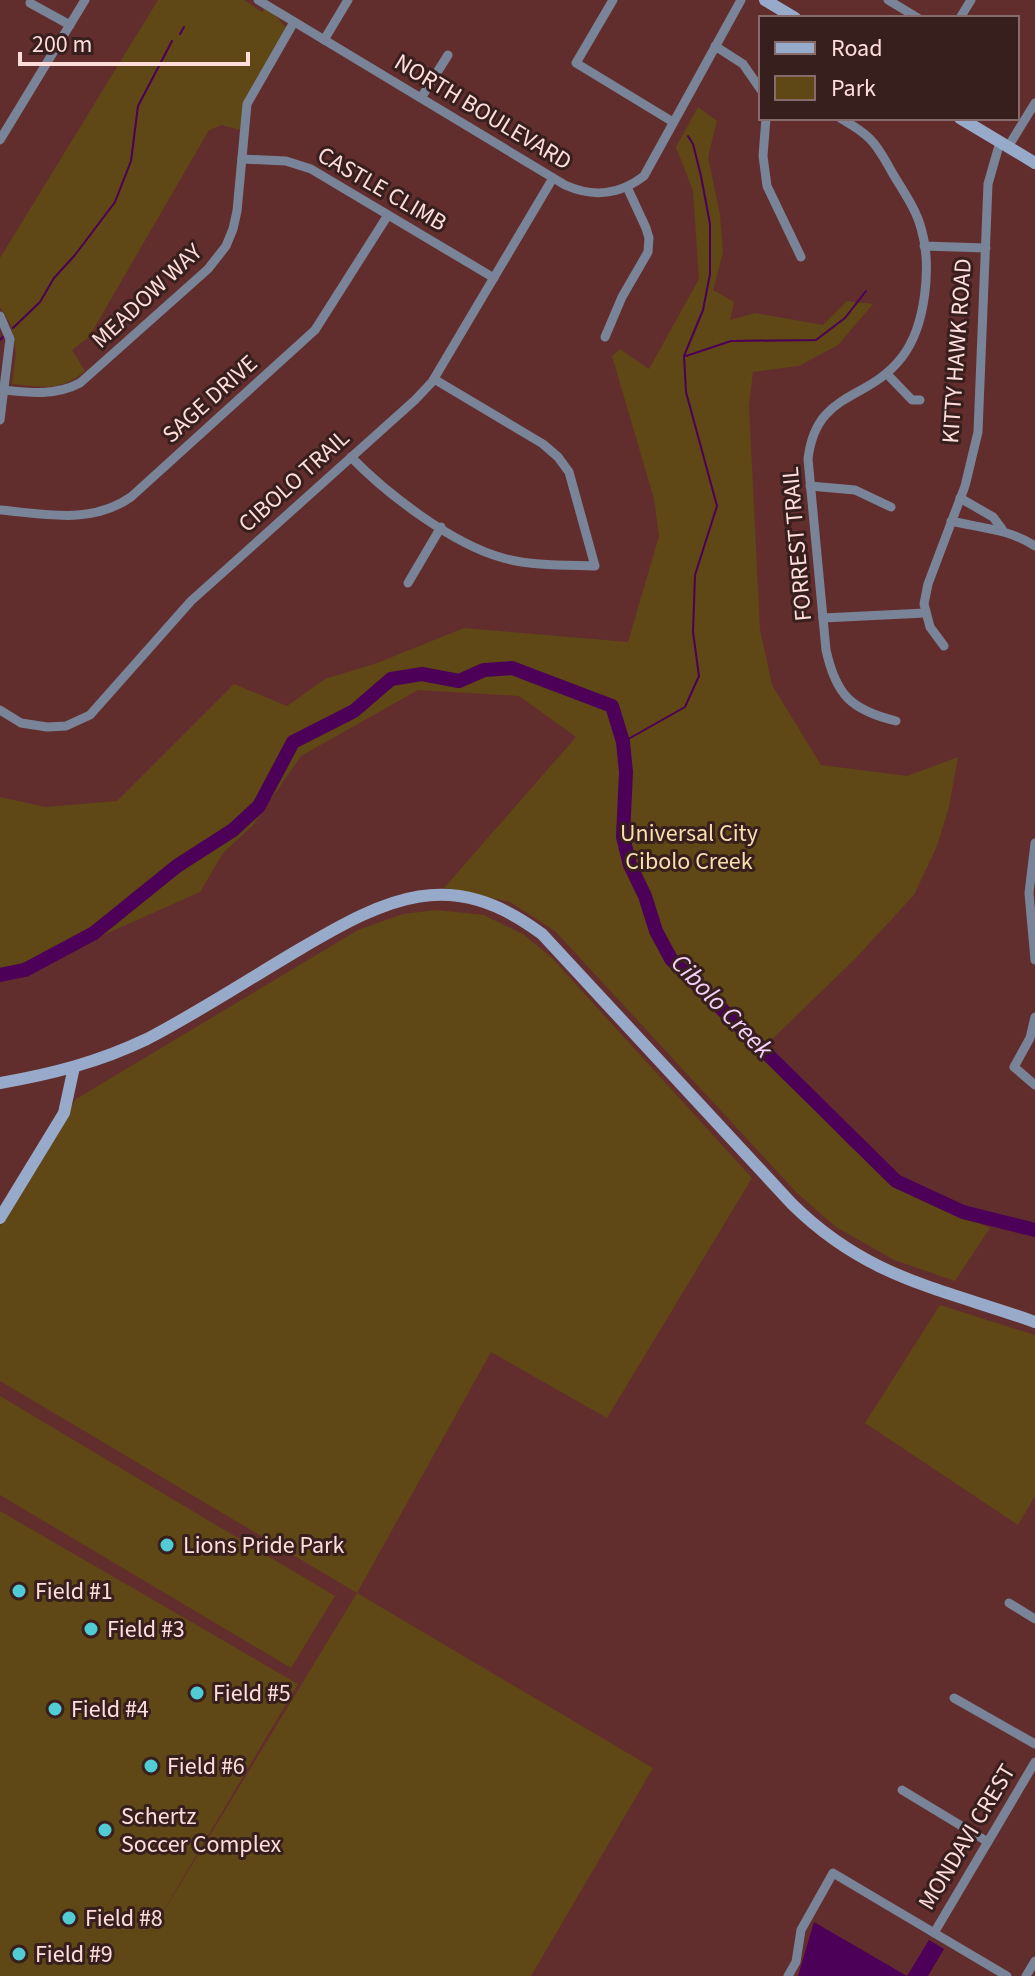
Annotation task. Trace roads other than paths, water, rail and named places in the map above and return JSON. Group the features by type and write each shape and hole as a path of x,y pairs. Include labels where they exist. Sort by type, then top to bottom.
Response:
{"main road":[{"path":"768,1 792,16"},
{"path":"963,120 1035,163"},
{"path":"0,1083 74,1067 118,1053 160,1033 339,925 378,906 427,895 471,899 512,913 542,934 792,1204 833,1240 885,1271 907,1280 1035,1322"},
{"path":"0,1218 64,1113 74,1067"}],"street":[{"path":"0,140 85,0"},
{"name":"NORTH BOULEVARD","path":"258,0 577,191 604,194 627,187"},
{"path":"324,40 348,0"},
{"path":"613,0 576,63 673,122"},
{"path":"605,337 622,297 648,252 646,228 627,187 644,176 741,0"},
{"path":"888,0 915,16"},
{"path":"30,3 70,25"},
{"name":"MEADOW WAY","path":"3,390 42,394 80,383 221,254 233,229 247,104 294,22"},
{"path":"715,46 743,64 759,87"},
{"path":"421,98 448,55"},
{"name":"KITTY HAWK ROAD","path":"925,613 928,584 960,498 980,422 988,184 1004,145 1035,103"},
{"path":"766,120 763,156 767,186 801,257"},
{"name":"FORREST TRAIL","path":"843,120 862,132 879,149 917,216 924,246 923,313 913,340 887,374 837,403 822,418 810,444 810,486 831,670 845,698 880,717 896,721"},
{"name":"CASTLE CLIMB","path":"242,159 299,164 494,278"},
{"name":"CIBOLO TRAIL","path":"0,710 21,723 47,727 66,726 90,715 191,601 415,400 434,379 553,178"},
{"name":"SAGE DRIVE","path":"0,510 88,515 107,511 131,497 315,330 388,215"},
{"path":"924,246 986,248"},
{"path":"0,316 10,339 0,420"},
{"path":"887,374 912,400 920,400"},
{"path":"351,457 387,491 469,544 503,558 595,566 569,472 558,457 543,444 434,379"},
{"path":"810,486 855,490 891,507"},
{"path":"960,498 993,517 1002,529 1035,546"},
{"path":"951,521 1002,529"},
{"path":"408,583 441,527"},
{"path":"823,618 925,613 930,627 944,646"},
{"path":"1035,843 1029,893 1035,960"},
{"path":"1035,1017 1030,1038 1014,1067 1035,1085"},
{"path":"1009,1603 1035,1619"},
{"path":"954,1698 1035,1744"},
{"name":"MONDAVI CREST","path":"934,1933 1035,1762"},
{"path":"902,1790 988,1842"},
{"path":"788,1976 796,1962 801,1930 833,1873 1007,1976"},
{"path":"1026,1976 1035,1961"}],"waterway":[{"path":"180,34 184,27"},
{"path":"13,328 40,302 54,278 115,202 131,161 138,106 172,41"},
{"path":"623,742 685,707 699,676 693,632 695,575 717,506 686,392 684,356 703,310 710,274 710,224 701,176 688,136"},
{"path":"686,356 731,341 816,340 845,318 866,291"},
{"path":"0,340 3,337"},
{"name":"Cibolo Creek","path":"0,975 25,970 94,933 177,866 233,830 259,806 293,742 354,711 391,679 422,674 459,681 484,670 512,668 612,706 623,742 626,772 623,837 630,865 645,896 656,931 671,959 896,1181 963,1212 1035,1230"}],"place":[{"name":"Lions Pride Park","path":"167,1545"},
{"name":"Field #1","path":"19,1591"},
{"name":"Field #3","path":"91,1629"},
{"name":"Field #5","path":"197,1693"},
{"name":"Field #4","path":"55,1709"},
{"name":"Field #6","path":"151,1766"},
{"name":"Schertz Soccer Complex","path":"105,1830"},
{"name":"Field #8","path":"69,1918"},
{"name":"Field #9","path":"19,1954"}],"park label":[{"name":"Universal City Cibolo Creek","path":"689,847"}]}
